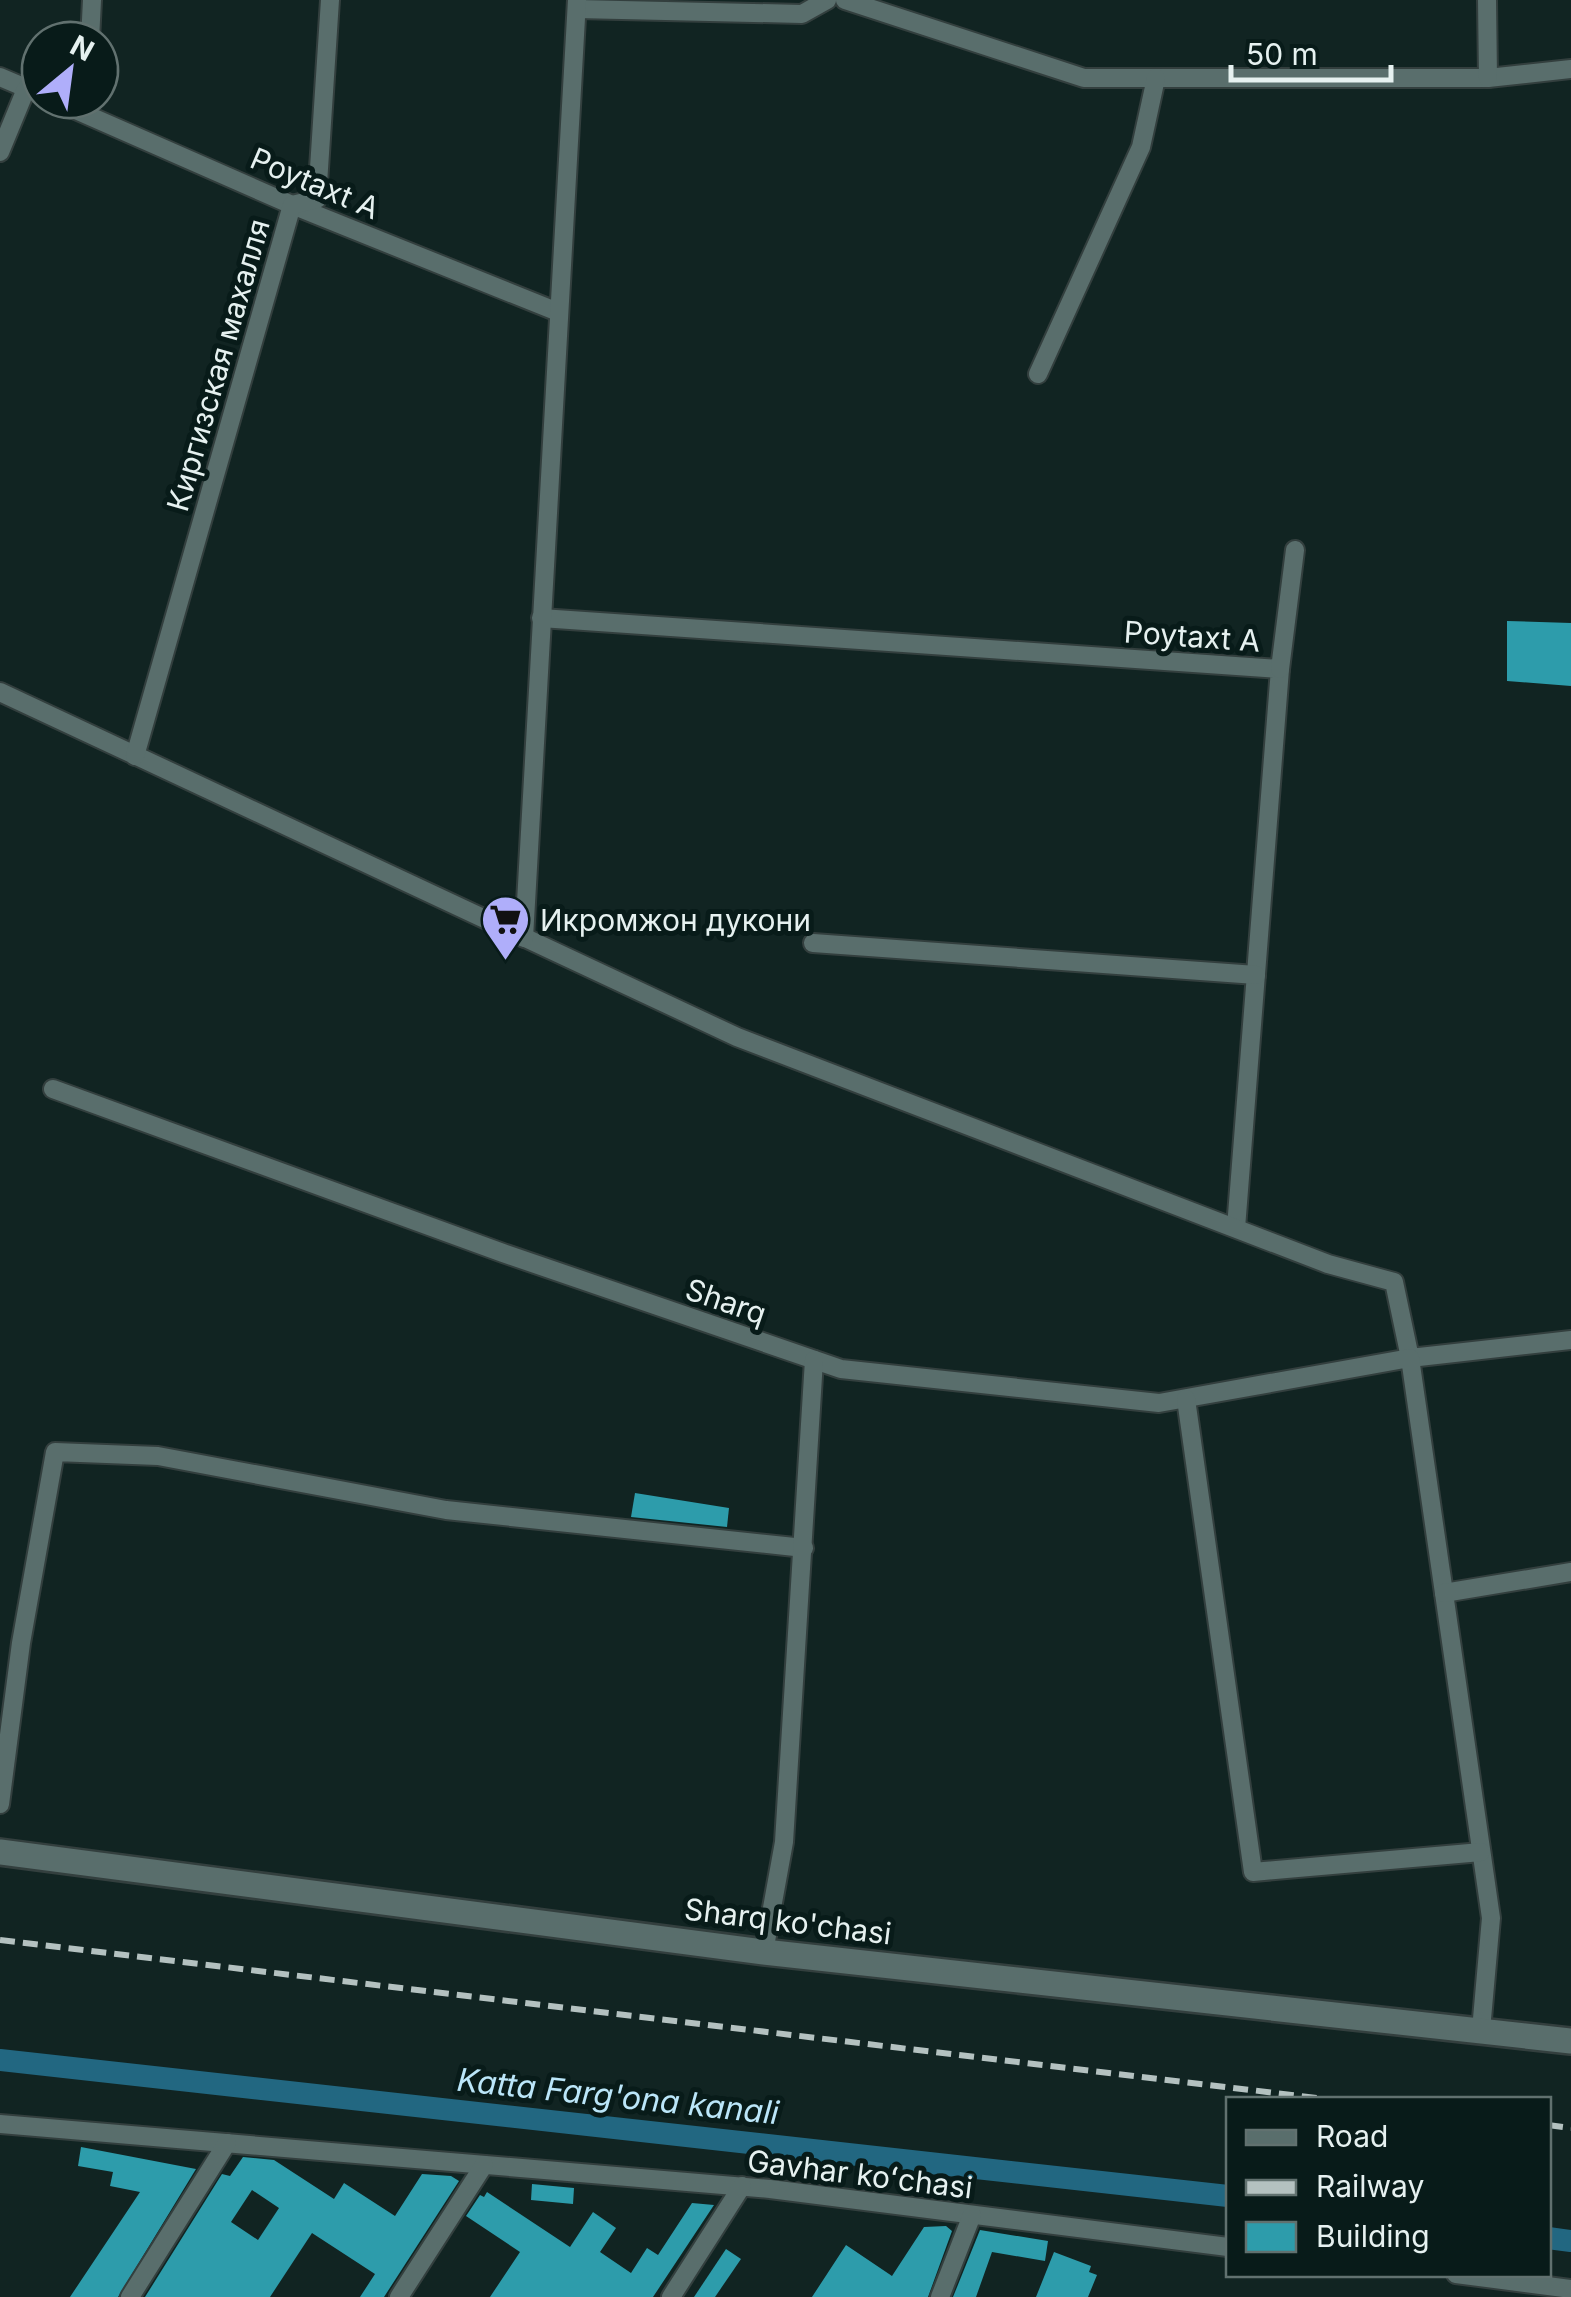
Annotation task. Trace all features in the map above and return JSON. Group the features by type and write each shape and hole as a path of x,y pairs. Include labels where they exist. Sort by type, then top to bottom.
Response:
{"main road":[{"name":"Sharq ko'chasi","path":"0,1852 764,1952 1571,2041"}],"street":[{"name":"Киргизская махалля","path":"136,756 292,205 316,199 330,0"},
{"path":"524,938 577,4 802,14 827,0"},
{"path":"844,0 1084,78 1488,78 1571,69"},
{"path":"1487,0 1488,78"},
{"path":"1038,374 1141,147 1156,78"},
{"path":"0,152 20,115"},
{"name":"Poytaxt A","path":"112,120 292,205 558,312"},
{"path":"1280,669 1295,550"},
{"name":"Poytaxt A","path":"541,618 1280,669 1236,1228"},
{"path":"0,692 737,1038 1328,1264 1394,1282 1410,1358 1491,1918 1480,2030"},
{"path":"812,943 1256,975"},
{"name":"Sharq","path":"53,1089 502,1253 841,1369 1159,1404 1410,1358 1571,1340"},
{"path":"764,1952 784,1842 814,1360"},
{"path":"1186,1399 1253,1872 1481,1852"},
{"path":"0,1804 21,1644 55,1452 158,1456 446,1510 804,1548"},
{"path":"1444,1593 1571,1572"},
{"name":"Gavhar koʻchasi","path":"0,2124 742,2186 1226,2246"},
{"path":"130,2297 227,2143"},
{"path":"399,2297 484,2165"},
{"path":"671,2297 742,2186"},
{"path":"940,2297 972,2215"},
{"path":"1479,2277 1571,2289"}],"building":[{"path":"1507,621 1571,623 1571,686 1507,681"},
{"path":"635,1493 729,1508 727,1527 631,1517"},
{"path":"81,2147 196,2169 118,2297 70,2297 140,2192 110,2186 113,2172 78,2166"},
{"path":"243,2157 274,2160 334,2199 344,2183 395,2216 422,2174 451,2176 459,2181 384,2297 360,2297 375,2274 312,2233 270,2297 145,2297 222,2174 230,2176","holes":["252,2190 279,2208 258,2240 231,2222"]},
{"path":"532,2184 574,2188 573,2204 531,2200"},
{"path":"487,2192 570,2247 593,2212 616,2228 600,2252 631,2273 647,2248 658,2255 692,2203 714,2205 653,2297 490,2297 520,2252 466,2216 480,2195 484,2197"},
{"path":"946,2226 952,2231 928,2297 812,2297 846,2245 892,2276 924,2227"},
{"path":"980,2230 1048,2241 1045,2261 992,2252 976,2297 953,2297"},
{"path":"726,2249 741,2259 715,2297 694,2297"},
{"path":"1054,2252 1091,2266 1089,2272 1097,2275 1088,2297 1036,2297"}],"waterway":[{"name":"Katta Farg'ona kanali","path":"0,2060 1226,2196"},
{"name":"Katta Farg'ona kanali","path":"1551,2238 1571,2241"}],"railway":[{"path":"0,1940 1309,2097"},
{"path":"1551,2125 1571,2128"}],"place":[{"name":"Икромжон дукони","path":"505,962"}]}
